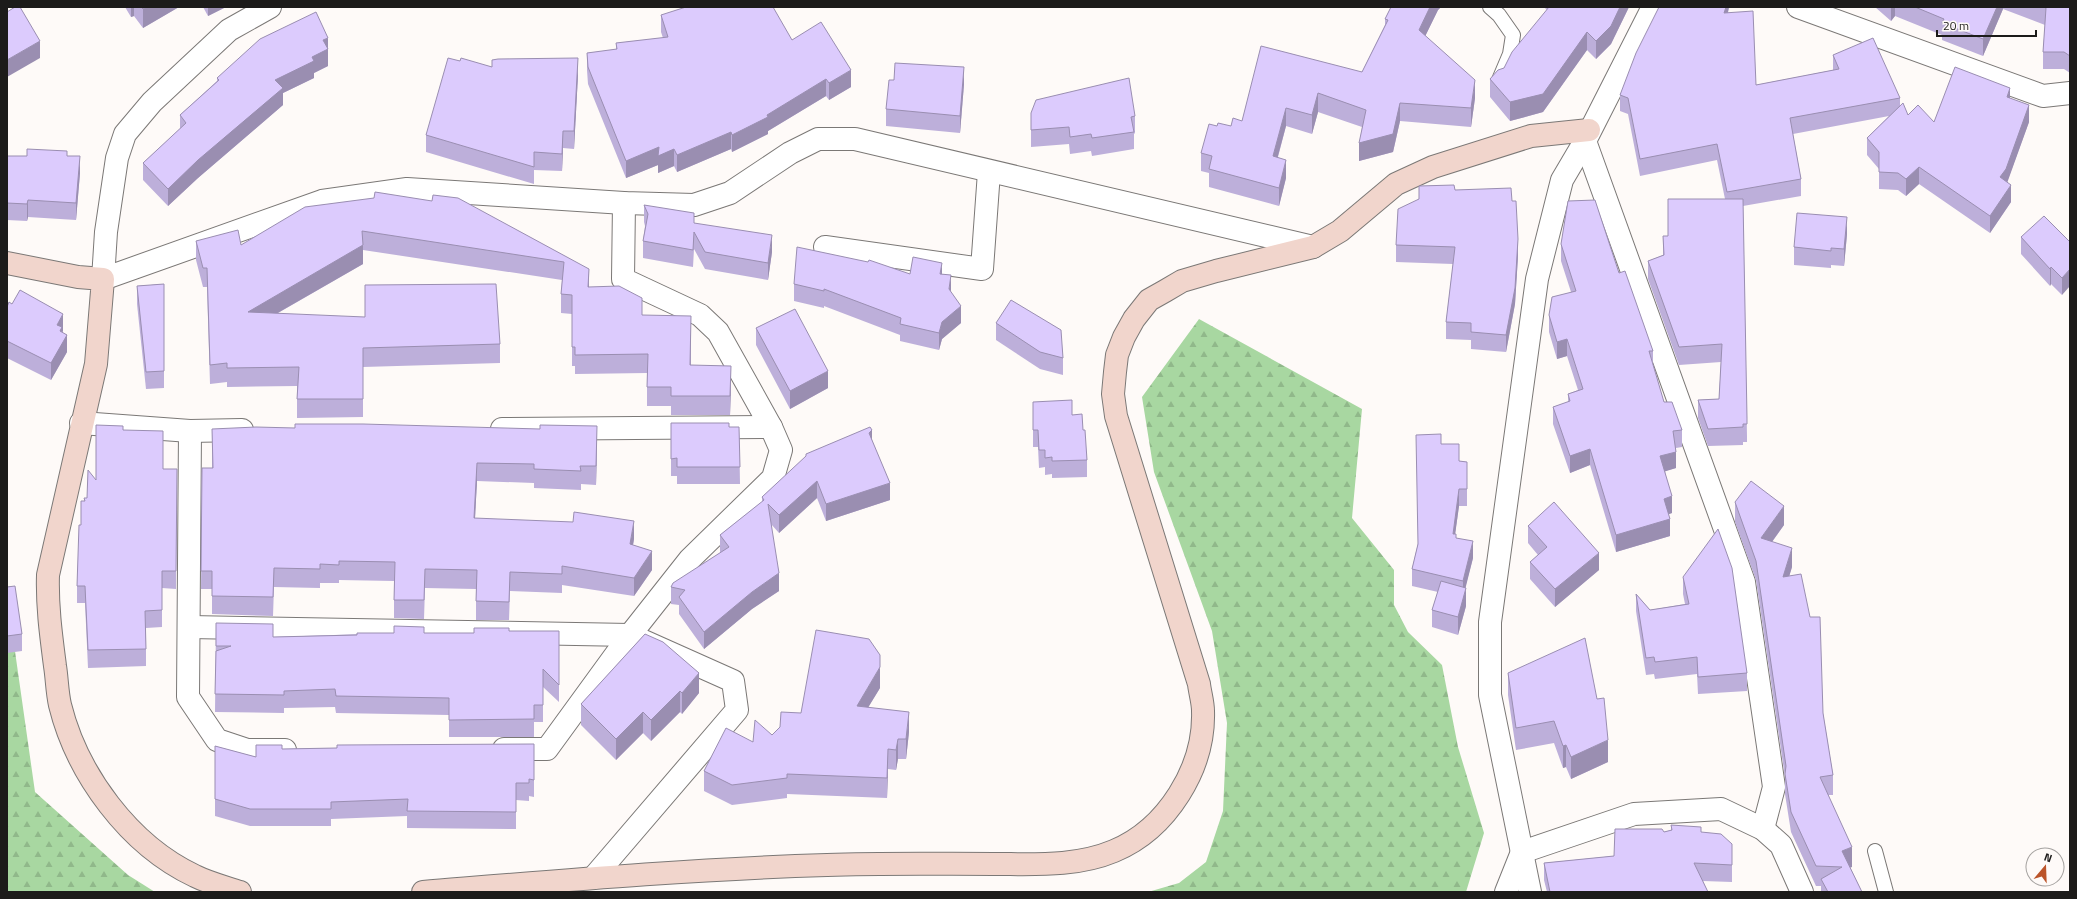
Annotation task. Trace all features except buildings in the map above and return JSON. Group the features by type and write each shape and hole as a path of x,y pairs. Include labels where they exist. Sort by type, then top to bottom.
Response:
{"street":[{"path":"240,892 218,885 183,870 158,852 133,830 107,800 87,769 73,742 60,704 47,600 48,575 81,423 96,364 106,232 117,158 125,134 152,102 229,30 270,7"},
{"path":"1530,892 1490,695 1490,622 1537,279 1562,180 1587,136 1653,7"},
{"path":"1798,7 2043,96 2070,93"},
{"path":"423,892 593,878 828,864 1064,864 1113,851 1147,832 1180,794 1190,774 1202,732 1203,710 1199,684 1116,416 1113,394 1117,355 1124,337 1134,319 1149,300 1182,281 1313,247 1340,231 1396,184 1433,167 1531,136 1587,136"},
{"path":"1587,136 1744,582 1774,787 1763,829"},
{"path":"7,263 78,277 103,278 322,201 408,189 624,203 694,205 730,193 790,153 818,139 855,139 989,172 1313,247"},
{"path":"825,247 982,269 989,172"},
{"path":"484,750 547,749 630,635 690,559 773,478 781,450 771,427 718,332 700,315 624,279 624,203"},
{"path":"81,423 190,430 262,430"},
{"path":"485,429 771,427"},
{"path":"190,430 190,627 188,697 217,740 248,750 303,750"},
{"path":"190,627 630,635 733,681 737,710 593,878"},
{"path":"1506,892 1522,852 1634,814 1721,809 1763,829 1781,845 1802,892"}],"lane":[{"path":"1490,7 1499,15 1513,35 1510,54 1499,80"},
{"path":"1875,851 1886,892"}],"green space":[{"path":"1199,319 1362,409 1352,518 1394,570 1394,605 1408,632 1442,665 1458,747 1484,833 1466,892 1148,892 1179,883 1206,862 1223,811 1227,723 1212,631 1154,472 1142,397"},
{"path":"7,595 35,792 128,875 155,892 7,892"}]}
